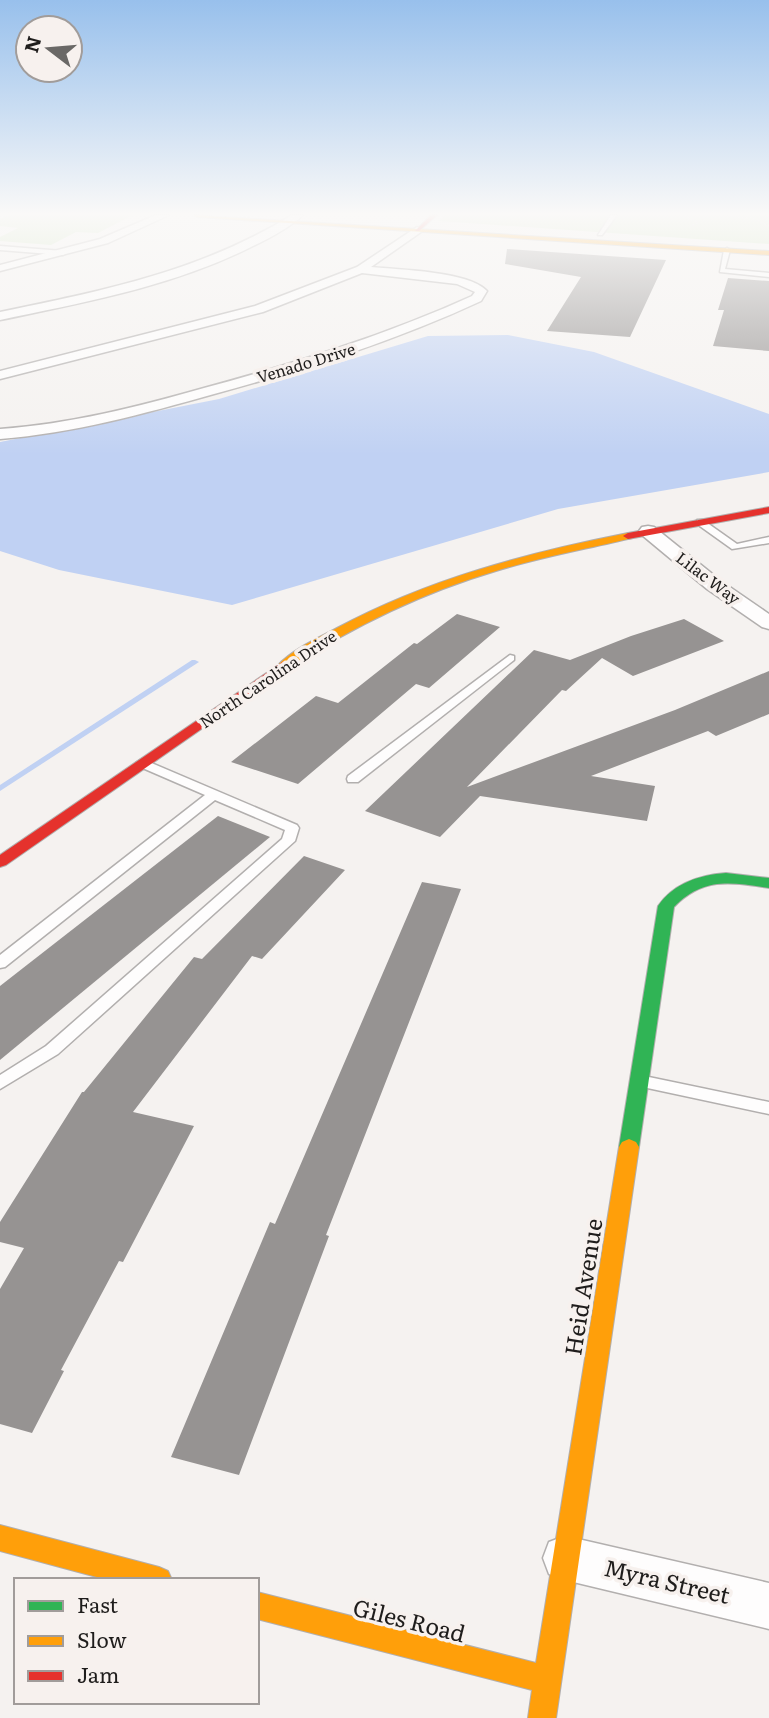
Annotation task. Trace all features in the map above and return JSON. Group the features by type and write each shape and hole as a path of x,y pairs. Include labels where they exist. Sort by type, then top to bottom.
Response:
{"main road":[{"name":"North Carolina Drive","path":"0,862 309,648 402,600 505,563 561,548 769,510"},
{"name":"Heid Avenue","path":"542,1718 666,906 674,894 700,880 743,879 769,884"},
{"path":"0,1538 151,1578"},
{"name":"Giles Road","path":"259,1606 549,1680"}],"street":[{"path":"0,316 85,295"},
{"path":"0,375 236,316 298,295"},
{"name":"Venado Drive","path":"0,434 87,424 284,371 398,333 479,295"},
{"name":"Lilac Way","path":"648,531 714,585 769,622"},
{"name":"Myra Street","path":"565,1558 769,1606"}],"lane":[{"path":"700,522 735,547 769,540"},
{"path":"353,779 510,658"},
{"path":"0,1083 52,1050 288,841 292,828 142,763"},
{"path":"0,963 214,794"},
{"path":"639,1081 769,1108"}],"water":[{"path":"508,335 594,352 769,414 769,472 558,509 232,605 59,570 0,551 0,442 219,399 428,336"}],"building":[{"path":"570,295 650,295 630,337 547,331"},
{"path":"723,295 769,295 769,351 713,346 724,310 718,310"},
{"path":"457,614 500,627 429,688 416,684 298,784 231,762 316,696 338,703 414,643 417,644"},
{"path":"684,619 724,641 633,676 602,658 566,691 562,690 467,787 675,710 769,671 769,714 716,736 708,731 591,776 655,786 647,821 480,796 440,837 365,811 534,650 570,660"},
{"path":"218,816 270,837 0,1060 0,986"},
{"path":"304,856 345,870 262,959 252,956 133,1112 194,1126 123,1262 119,1261 61,1370 64,1371 32,1433 0,1424 0,1289 24,1248 0,1242 0,1222 82,1092 194,957 202,959"},
{"path":"422,882 461,889 326,1235 329,1236 239,1475 171,1457 270,1222 275,1224"}],"waterway":[{"path":"0,789 195,662"}],"traffic: fast":[{"path":"629,1147 666,906 677,895 701,881 726,878 769,883"}],"traffic: slow":[{"path":"284,665 364,618 449,582 538,556 628,536"},
{"path":"542,1718 629,1147"},
{"path":"0,1538 151,1578"},
{"path":"259,1606 549,1680"}],"traffic: jam":[{"path":"628,536 769,510"},
{"path":"0,862 284,665"}]}
